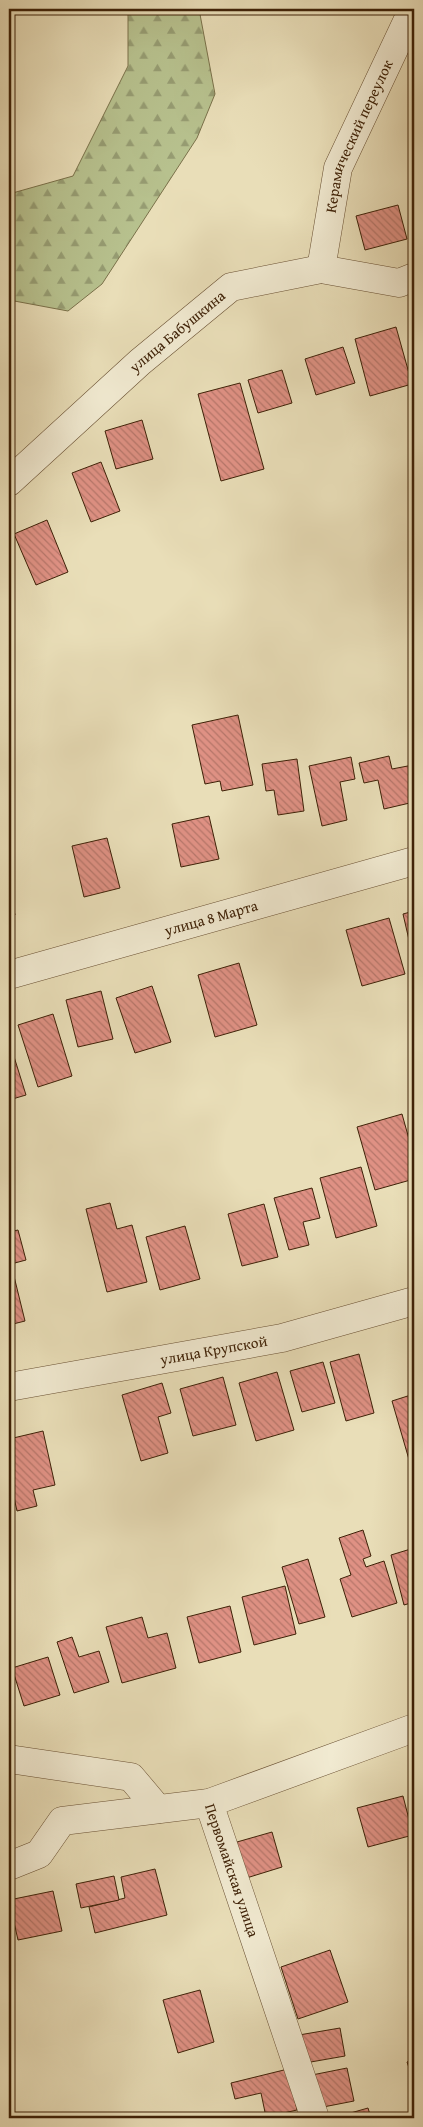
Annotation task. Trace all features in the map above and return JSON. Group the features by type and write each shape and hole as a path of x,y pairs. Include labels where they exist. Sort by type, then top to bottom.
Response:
{"street":[{"name":"Керамический переулок","path":"321,269 338,168 414,9"},
{"name":"улица Бабушкина","path":"9,482 140,362 232,287 321,269 399,283 414,277"},
{"name":"улица 8 Марта","path":"9,975 414,861"},
{"name":"улица Крупской","path":"9,1386 282,1338 414,1301"},
{"name":"Первомайская улица","path":"315,2118 209,1803 414,1728"},
{"path":"9,1759 131,1777 158,1809"},
{"path":"9,1866 39,1854 62,1821 209,1803"}],"green space":[{"path":"128,9 199,9 215,94 197,138 102,284 68,311 9,300 9,194 73,176 128,66"}],"building":[{"path":"398,205 407,239 365,250 356,216"},
{"path":"396,327 412,384 370,396 355,339"},
{"path":"343,347 355,383 316,395 305,359"},
{"path":"282,370 292,403 258,413 248,380"},
{"path":"240,383 264,469 221,481 198,394"},
{"path":"142,420 153,459 116,469 105,431"},
{"path":"101,462 120,511 91,522 72,473"},
{"path":"47,520 68,572 36,585 14,534"},
{"path":"238,715 253,785 222,791 220,781 205,784 192,725"},
{"path":"389,756 392,769 413,765 414,802 384,809 378,780 364,783 359,763"},
{"path":"351,757 355,779 340,782 347,820 322,826 309,766"},
{"path":"297,759 304,811 278,815 274,790 266,791 262,764"},
{"path":"209,816 219,859 181,867 172,824"},
{"path":"107,838 120,888 84,897 72,846"},
{"path":"9,886 15,915 9,917"},
{"path":"414,911 414,952 412,953 403,914"},
{"path":"389,918 405,974 362,986 346,930"},
{"path":"239,963 257,1025 215,1037 198,975"},
{"path":"152,986 171,1042 135,1053 116,998"},
{"path":"101,991 113,1039 78,1047 66,1000"},
{"path":"53,1014 72,1076 38,1087 18,1025"},
{"path":"9,1047 11,1047 26,1095 9,1100"},
{"path":"402,1114 414,1157 414,1179 375,1190 357,1127"},
{"path":"361,1167 377,1226 336,1238 320,1178"},
{"path":"312,1188 320,1218 303,1222 309,1245 289,1250 274,1198"},
{"path":"110,1203 117,1229 132,1225 147,1282 107,1292 86,1209"},
{"path":"264,1204 278,1257 242,1266 228,1214"},
{"path":"185,1226 200,1279 160,1290 146,1237"},
{"path":"18,1230 26,1260 11,1264 25,1321 9,1325 9,1232"},
{"path":"359,1354 374,1413 346,1421 330,1362"},
{"path":"323,1362 335,1403 302,1412 290,1371"},
{"path":"277,1372 294,1430 256,1441 239,1383"},
{"path":"223,1377 236,1425 193,1436 180,1389"},
{"path":"162,1383 171,1413 158,1417 168,1453 141,1461 122,1395"},
{"path":"414,1394 414,1462 410,1463 392,1401"},
{"path":"43,1431 55,1485 33,1490 37,1506 17,1511 9,1475 9,1439"},
{"path":"363,1530 371,1556 363,1559 366,1567 384,1561 397,1603 352,1617 340,1579 351,1575 339,1538"},
{"path":"414,1548 414,1602 404,1605 391,1555"},
{"path":"308,1559 325,1617 299,1624 282,1567"},
{"path":"285,1586 296,1634 254,1645 242,1597"},
{"path":"230,1606 241,1652 199,1663 187,1617"},
{"path":"142,1617 148,1638 167,1633 176,1668 122,1683 106,1627"},
{"path":"72,1637 79,1657 99,1651 109,1682 74,1693 57,1642"},
{"path":"48,1657 60,1695 24,1706 12,1668"},
{"path":"403,1796 413,1835 368,1847 357,1808"},
{"path":"272,1832 282,1867 240,1880 230,1844"},
{"path":"155,1869 167,1915 95,1933 89,1907 125,1898 121,1877"},
{"path":"114,1876 119,1900 81,1908 76,1884"},
{"path":"53,1891 62,1931 18,1940 9,1900"},
{"path":"330,1950 348,2002 298,2019 281,1967"},
{"path":"200,1990 214,2042 178,2053 163,2000"},
{"path":"340,2028 345,2056 305,2063 299,2035"},
{"path":"414,2059 414,2082 407,2062"},
{"path":"347,2068 354,2101 318,2108 312,2075"},
{"path":"288,2069 297,2110 266,2117 261,2093 235,2099 231,2083"},
{"path":"368,2108 371,2118 333,2118"}]}
